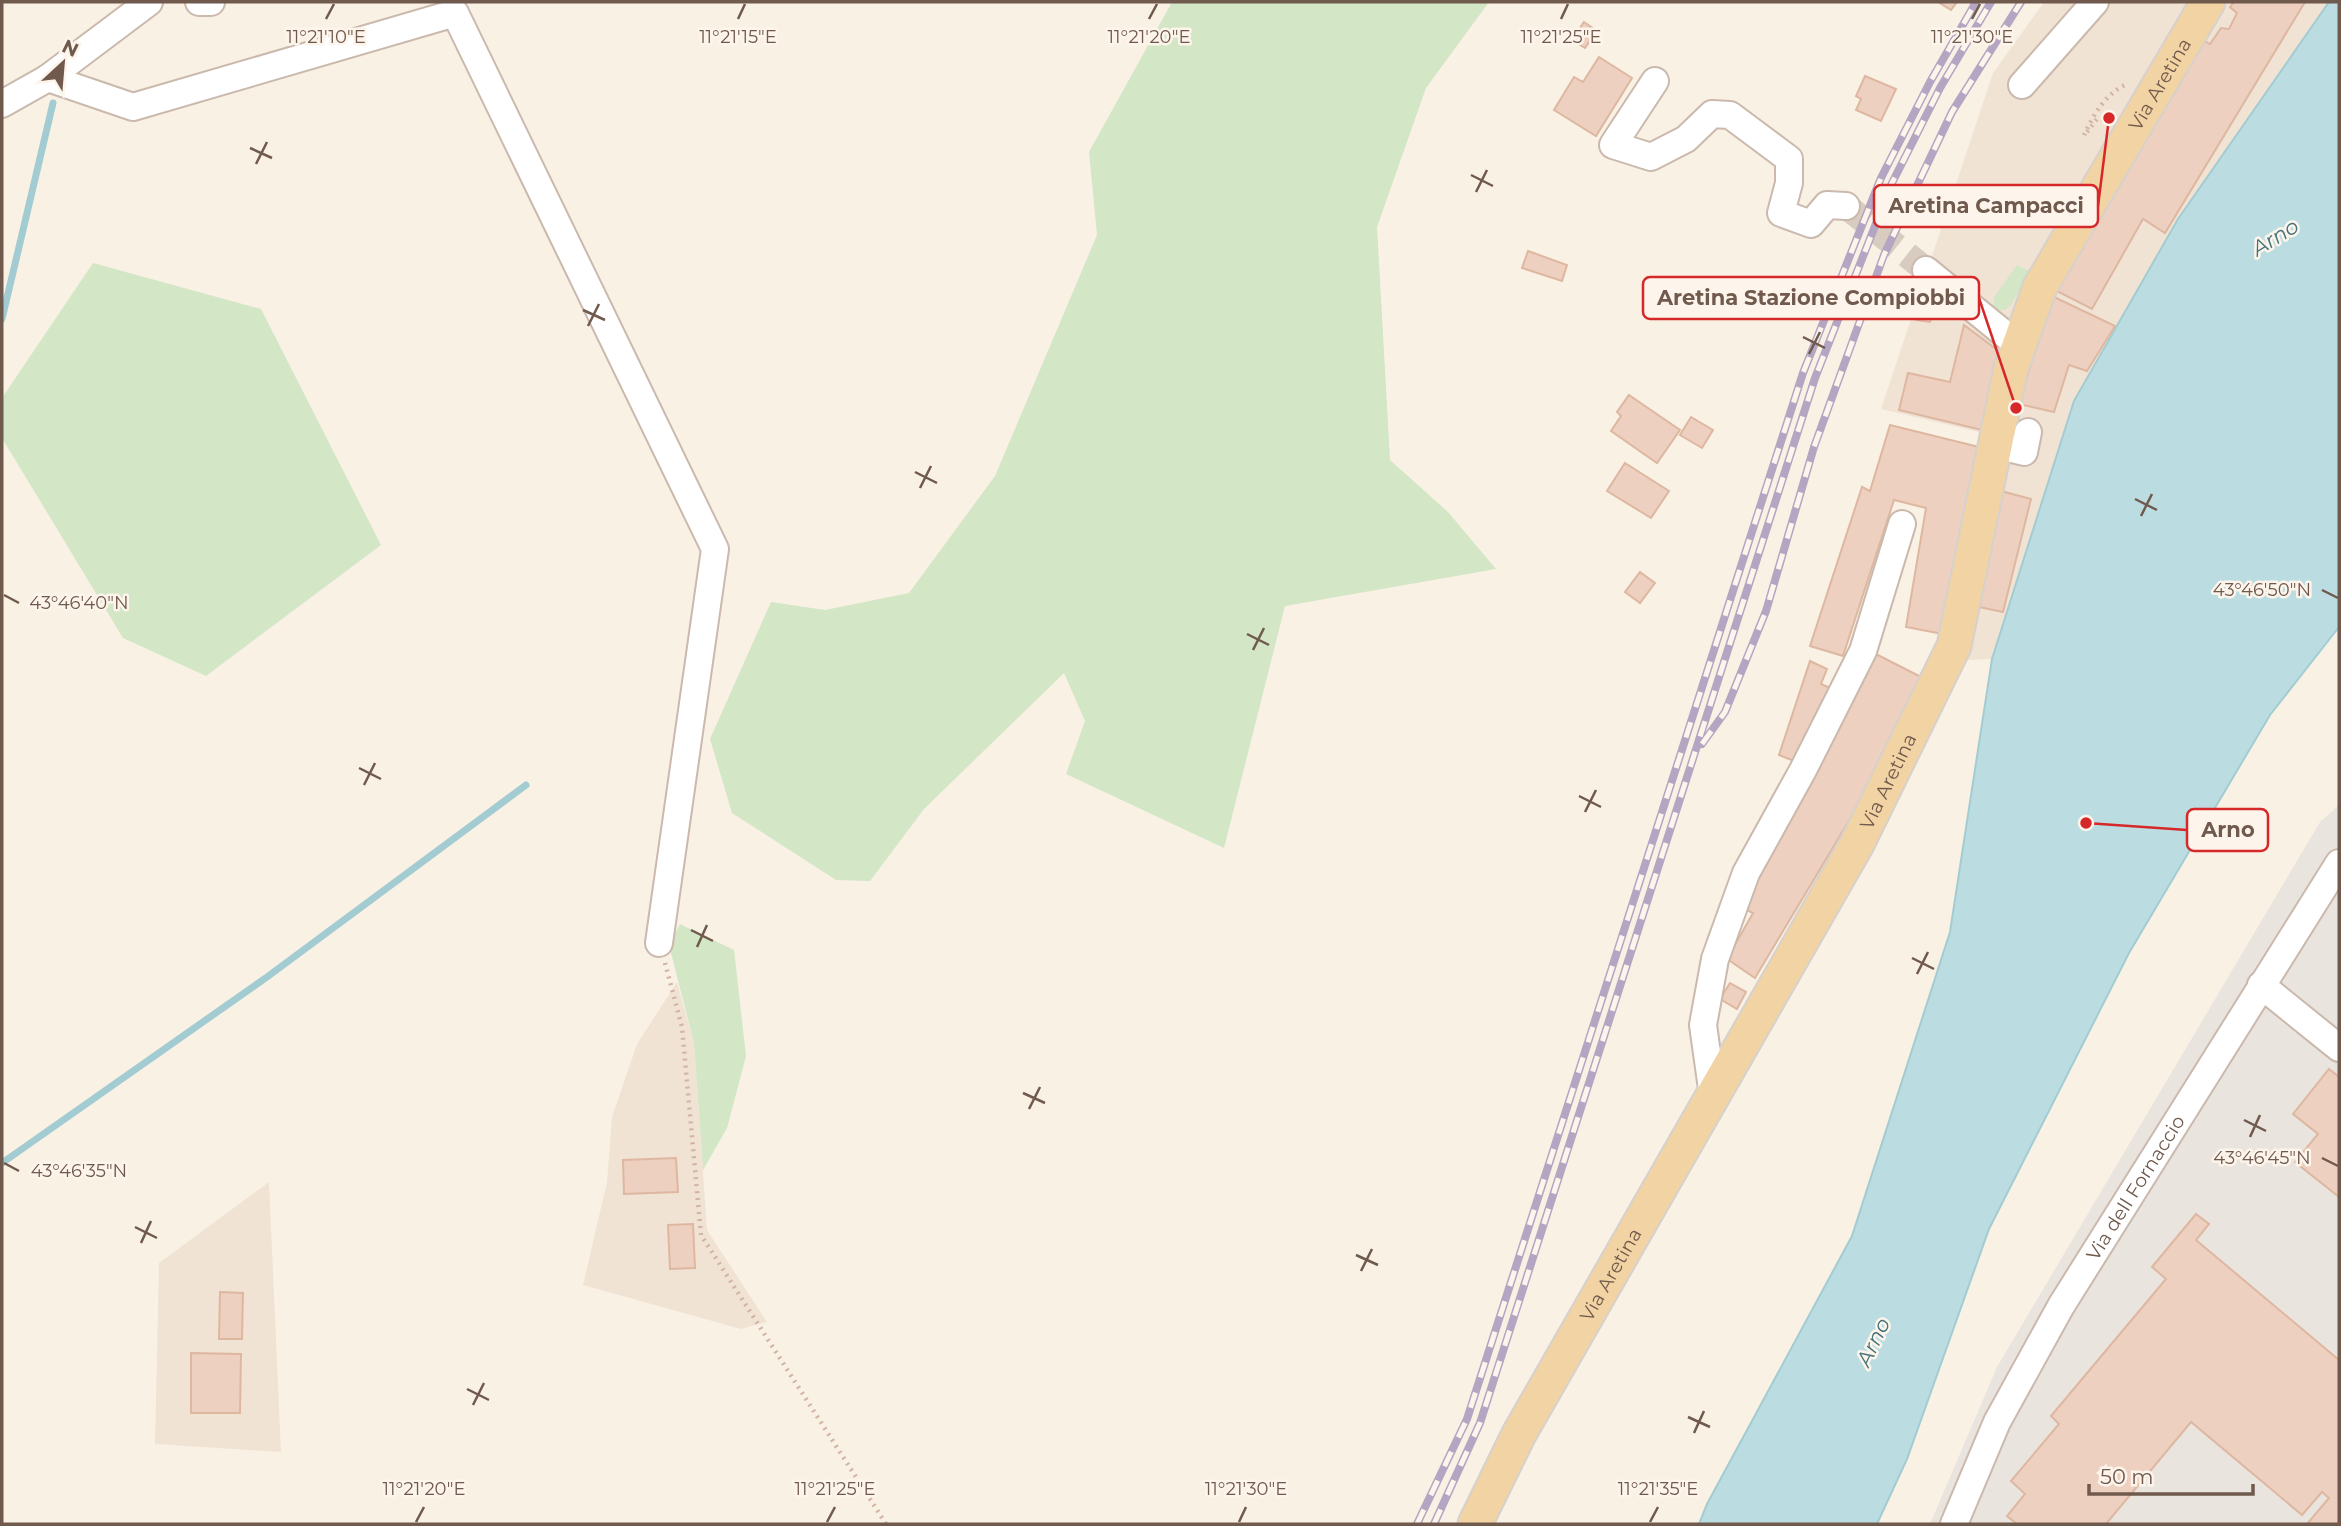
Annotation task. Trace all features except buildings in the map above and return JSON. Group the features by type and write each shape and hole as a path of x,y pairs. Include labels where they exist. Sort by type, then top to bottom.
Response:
{"main road":[{"name":"Via Aretina","path":"1475,1524 1519,1434 1857,844 1954,646 1966,628 1996,445 2018,345 2040,286 2208,2"}],"street":[{"path":"2,104 48,78 149,2"},
{"path":"198,2 211,2"},
{"path":"2022,85 2095,2"},
{"path":"48,78 133,107 455,13 715,549 659,943"},
{"path":"1656,81 1613,145 1651,157 1686,139 1712,114 1730,115 1789,159 1789,183 1781,213 1811,224 1827,205 1846,206"},
{"path":"1926,270 2018,345"},
{"path":"1996,445 2024,452 2028,432"},
{"path":"1713,1096 1703,1025 1715,959 1746,873 1803,770 1863,651 1902,524"},
{"name":"Via dell Fornaccio","path":"1954,1524 1997,1422 2061,1306 2339,863"},
{"path":"2262,985 2339,1048"}],"path":[{"path":"2108,121 2097,119 2084,135 2102,103 2116,89 2128,83"},
{"path":"659,943 682,1027 701,1236 886,1524"}],"shaded area":[{"path":"2044,2 2329,2 2178,219 2074,401 1992,659 1964,660 2008,439 1881,409 1993,73"},
{"path":"2339,805 2339,1524 1930,1524 1997,1367 2320,822"},
{"path":"677,982 694,1043 707,1230 767,1322 741,1329 583,1285 607,1182 612,1117 637,1044"},
{"path":"269,1182 281,1452 155,1444 159,1263"}],"green space":[{"path":"1172,2 1489,2 1426,88 1377,227 1390,460 1448,512 1496,569 1285,606 1224,848 1066,774 1085,721 1064,673 924,809 870,881 836,880 732,813 710,739 771,602 825,610 909,593 995,476 1097,235 1089,152"},
{"path":"93,263 261,309 381,545 206,676 123,638 2,438 2,398"},
{"path":"2017,265 2031,272 2010,306 2000,310 1993,306 1994,297"},
{"path":"680,924 734,950 746,1056 727,1128 703,1170 694,1043 669,945"}],"water":[{"name":"Arno","path":"2329,2 2339,2 2339,627 2270,715 2129,953 1989,1229 1907,1459 1877,1524 1699,1524 1707,1504 1852,1236 1950,932 1992,659 2074,401 2178,219"}],"waterway":[{"path":"2,319 53,103"},
{"path":"2,1163 267,977 526,785"}],"tunnel":[{"path":"1846,206 1926,270"}],"railway":[{"path":"1417,1524 1467,1419 1803,373 1881,178 1930,82 1976,2"},
{"path":"1434,1524 1480,1423 1815,378 1892,183 1940,88 1991,2"},
{"path":"1702,744 1725,712 1766,611 1814,447 1884,255 1952,112 2021,2"}],"place":[{"name":"Aretina Campacci","path":"2109,118"},
{"name":"Aretina Stazione Compiobbi","path":"2016,408"},
{"name":"Arno","path":"2086,823"}]}
